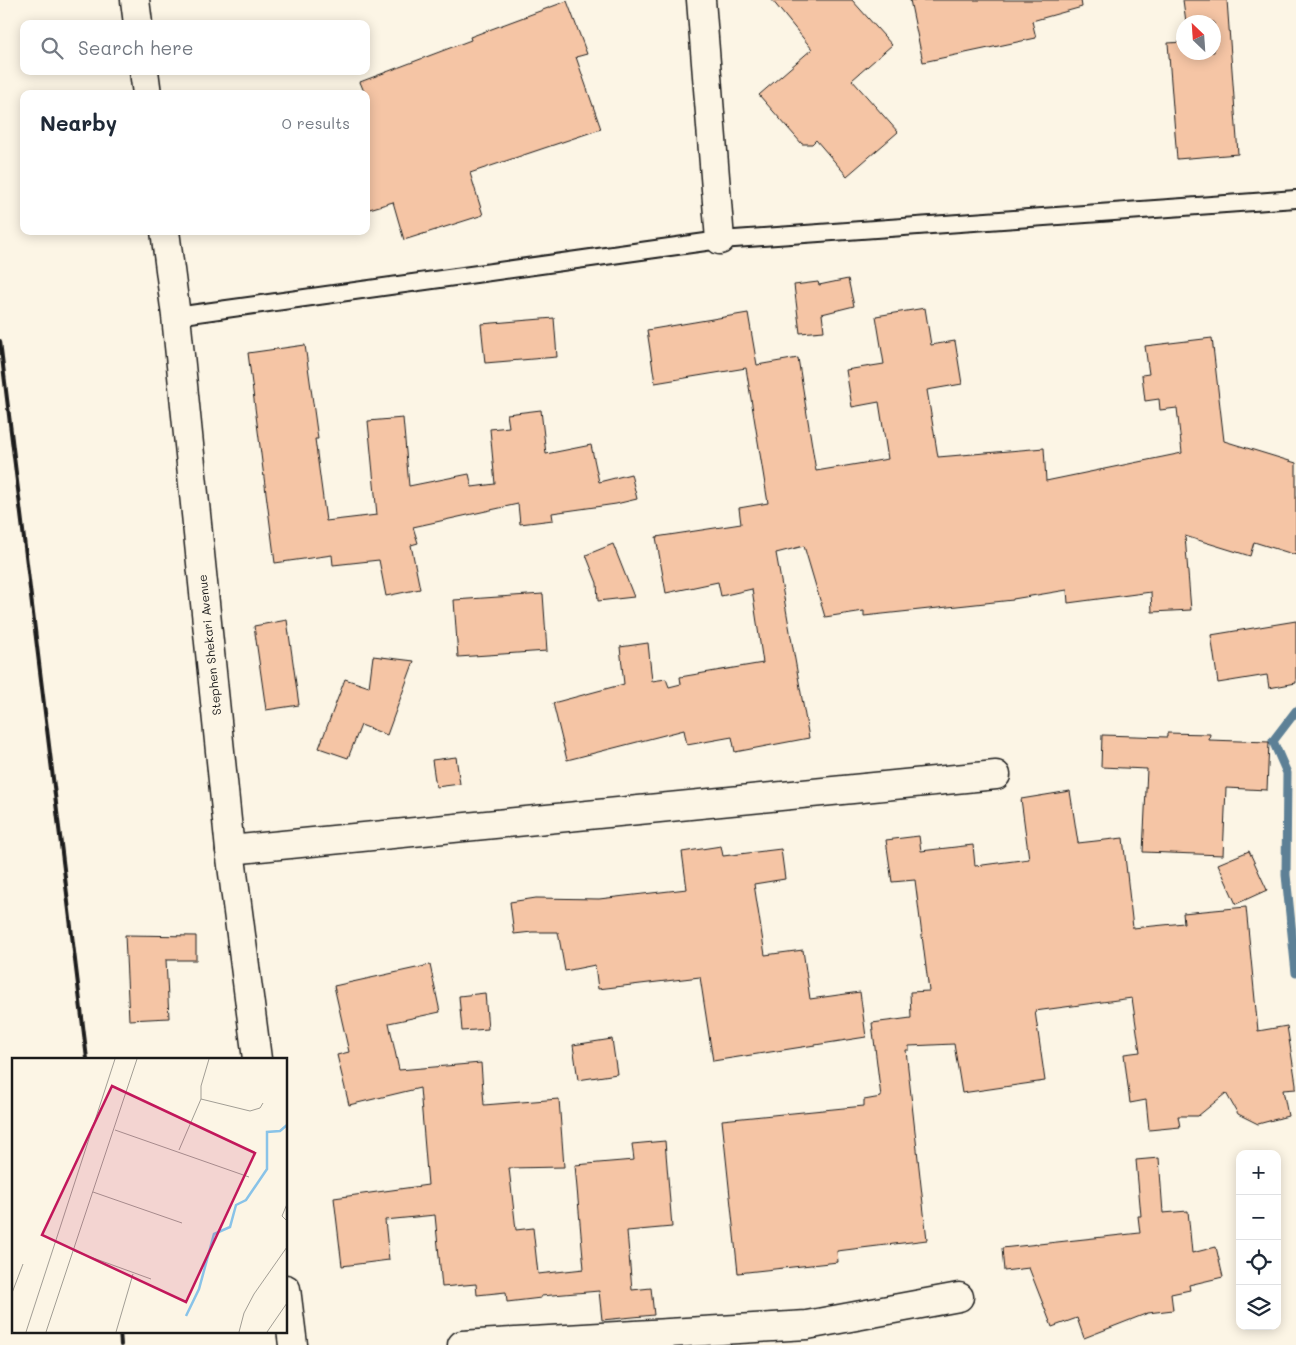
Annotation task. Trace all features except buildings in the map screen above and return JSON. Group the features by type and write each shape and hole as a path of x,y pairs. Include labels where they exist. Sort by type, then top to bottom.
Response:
{"street":[{"path":"135,0 138,20"},
{"path":"701,0 720,240"},
{"path":"145,75 146,90"},
{"name":"Stephen Shekari Avenue","path":"166,235 176,316 230,850 257,1058"},
{"path":"230,850 996,775"},
{"path":"462,1345 808,1335 959,1297"},
{"path":"288,1302 294,1345"}],"lane":[{"path":"176,316 720,240 1296,200"}],"waterway":[{"path":"1296,711 1273,741 1287,773 1286,875 1296,973"}],"railway":[{"path":"0,341 87,1058"},
{"path":"120,1332 121,1345"}]}
